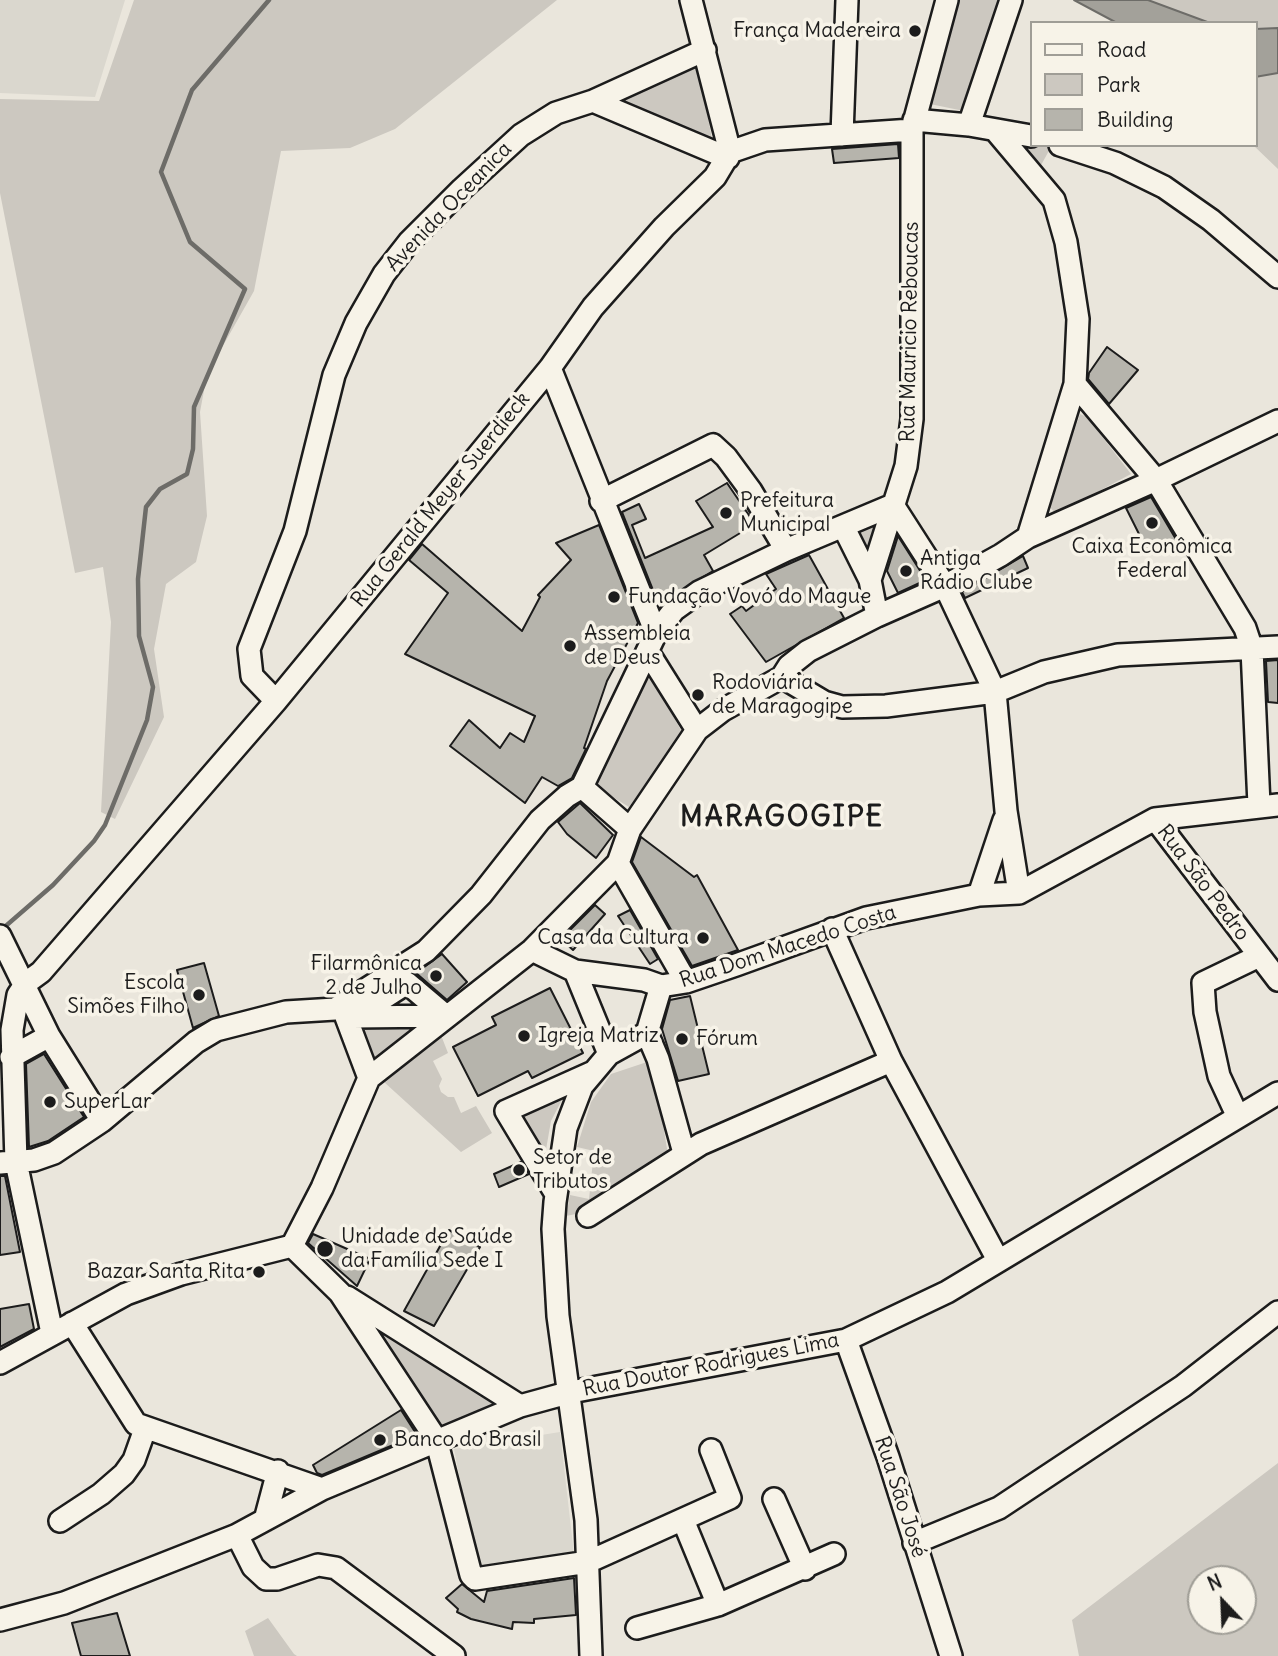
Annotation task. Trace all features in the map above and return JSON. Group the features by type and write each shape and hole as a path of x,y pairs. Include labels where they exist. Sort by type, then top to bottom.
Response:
{"street":[{"path":"691,0 729,155"},
{"path":"842,135 847,0"},
{"name":"Rua Mauricio Reboucas","path":"870,580 906,466 912,419 913,125 947,0"},
{"path":"969,125 1011,0"},
{"name":"Avenida Oceanica","path":"276,701 251,676 249,649 295,531 334,375 365,304 395,258 503,148 556,113 593,101 705,50"},
{"path":"593,101 729,155 765,139 842,135 913,125 969,125 1030,136"},
{"path":"995,130 1044,184 1060,218 1077,318 1075,384 1028,537"},
{"path":"1066,147 1115,163 1164,187 1211,220 1278,277"},
{"name":"Rua Gerald Meyer Suerdieck","path":"26,984 41,972 276,701 550,368 593,307 664,228 715,177 729,155"},
{"path":"550,368 652,642 697,730"},
{"path":"1075,384 1156,480 1245,628 1252,649 1268,805 1155,820"},
{"path":"0,1363 126,1294 181,1274 292,1246 322,1188 369,1078 532,950 618,863 630,829 697,730 723,710 782,677 789,666 808,651 945,586 1028,537 1156,480 1278,421"},
{"path":"601,500 713,445 726,457 751,491 786,550"},
{"path":"345,1014 426,951 481,895 540,820 582,787 652,642 674,610 699,592 786,550 845,528 893,505 945,586 995,692 1006,811 1019,893"},
{"path":"845,528 870,580 877,616"},
{"path":"782,677 824,702 842,707 886,706 995,692 1044,672 1118,655 1278,648"},
{"path":"582,787 630,829"},
{"path":"979,895 1006,811"},
{"name":"Rua Dom Macedo Costa","path":"647,1033 662,986 686,982 866,918 979,895 1019,893 1155,820"},
{"name":"Rua São Pedro","path":"1155,820 1278,980"},
{"path":"618,863 686,982"},
{"path":"832,929 891,1061 998,1260"},
{"path":"0,936 26,984 49,1036 102,1121"},
{"path":"532,950 575,971 644,980 662,986"},
{"path":"1238,1117 1219,1076 1205,1012 1203,983 1259,956"},
{"path":"575,971 609,1054"},
{"path":"345,1014 407,983 446,1016"},
{"path":"26,984 15,1007 8,1163 52,1333"},
{"path":"8,1163 54,1153 102,1121 196,1042 216,1030 286,1012 446,1016"},
{"path":"345,1014 369,1078"},
{"path":"591,1656 586,1572 588,1562 571,1392 558,1315 553,1229 556,1194 571,1109 582,1086 609,1054 647,1033 658,1059 684,1153"},
{"path":"11,1057 49,1036"},
{"path":"588,1216 684,1153 891,1061"},
{"path":"556,1194 506,1111 595,1071"},
{"name":"Rua Doutor Rodrigues Lima","path":"0,1620 64,1602 237,1535 322,1489 520,1406 571,1392 846,1340 918,1308 1278,1093"},
{"path":"292,1246 340,1293 436,1439 443,1455 471,1575 475,1579 588,1562 730,1499 711,1450"},
{"path":"340,1293 520,1406"},
{"path":"914,1542 999,1508 1183,1386 1278,1312"},
{"path":"72,1323 136,1424 278,1471 322,1489"},
{"name":"Rua São José","path":"846,1340 888,1457 950,1656"},
{"path":"60,1521 101,1494 124,1474 134,1460 145,1429"},
{"path":"265,1520 278,1471"},
{"path":"774,1499 805,1569"},
{"path":"683,1520 718,1605"},
{"path":"237,1535 253,1567 268,1580 318,1565 336,1568 454,1656"},
{"path":"637,1629 718,1605 834,1554"}],"shaded area":[{"path":"0,0 125,0 95,97 0,93"},
{"path":"1074,0 1148,0 1205,21 1113,21"},
{"path":"1278,28 1278,73 1257,77 1257,29"},
{"path":"560,1432 574,1554 477,1568 454,1449"}],"green space":[{"path":"134,0 557,0 395,129 350,148 281,151 254,291 207,374 200,412 207,516 196,562 166,584 154,649 164,717 115,819 101,812 111,622 103,567 75,573 0,193 0,99 99,101"},
{"path":"959,0 1000,0 964,111 930,104"},
{"path":"1148,0 1278,0 1278,28 1257,29 1257,21 1205,21"},
{"path":"698,61 713,145 611,101"},
{"path":"1278,73 1278,169 1255,147 1257,77"},
{"path":"1015,145 1051,147 1040,167"},
{"path":"1080,414 1087,417 1131,474 1056,514 1049,506"},
{"path":"878,525 869,556 857,533"},
{"path":"647,679 653,680 682,732 629,807 592,784"},
{"path":"356,1025 418,1026 373,1063"},
{"path":"439,1030 448,1053 433,1061 442,1079 439,1086 441,1092 448,1097 454,1097 461,1113 476,1106 492,1133 461,1152 384,1082 405,1057"},
{"path":"647,1062 654,1069 668,1155 586,1212 566,1216 570,1195 589,1199 594,1151 577,1147 591,1102 611,1074"},
{"path":"567,1090 551,1121 544,1161 514,1111"},
{"path":"380,1330 494,1401 493,1407 440,1427 378,1334"},
{"path":"1278,1463 1278,1656 1079,1656 1072,1620"},
{"path":"268,1618 297,1656 254,1656 245,1631"}],"building":[{"path":"898,144 899,158 834,163 832,149"},
{"path":"1107,347 1138,370 1109,404 1088,379 1089,373"},
{"path":"727,483 755,524 704,555 713,571 665,600 664,597 657,600 622,512 639,504 646,519 632,525 645,558 713,527 696,501"},
{"name":"Caixa Econômica Federal","path":"1151,497 1177,541 1149,554 1126,508"},
{"path":"599,525 638,623 607,681 584,748 586,749 572,778 558,786 542,777 525,803 450,746 469,720 500,748 510,733 524,742 535,716 405,654 448,593 409,560 422,544 522,631 540,597 538,595 571,560 556,543"},
{"path":"898,536 926,580 898,593 887,571"},
{"path":"809,555 844,618 766,662 730,614 742,606 746,611 776,589 766,574"},
{"path":"1023,556 1028,568 965,598 962,592"},
{"path":"1278,660 1278,703 1268,702 1266,661"},
{"path":"580,803 613,835 596,858 567,834 558,822"},
{"path":"641,837 694,877 697,875 738,950 692,966 632,862"},
{"path":"595,905 605,914 573,950 561,939"},
{"path":"630,910 658,959 650,964 618,916"},
{"name":"Filarmônica 2 de Julho","path":"442,954 467,982 447,1000 416,973"},
{"name":"Escola Simões Filho","path":"204,963 219,1016 193,1028 177,970"},
{"name":"Igreja Matriz","path":"550,988 583,1053 532,1078 528,1071 478,1096 453,1047 496,1025 492,1017"},
{"name":"Fórum","path":"690,996 709,1074 678,1081 662,1029 670,1000"},
{"path":"44,1054 84,1117 48,1141 29,1147 26,1064"},
{"name":"Setor de Tributos","path":"521,1162 529,1174 499,1187 494,1174"},
{"path":"0,1176 5,1176 20,1252 0,1255"},
{"path":"449,1230 480,1247 434,1326 404,1311"},
{"path":"313,1234 370,1259 357,1286 308,1243"},
{"path":"29,1304 34,1329 0,1347 0,1309"},
{"name":"Banco do Brasil","path":"401,1410 417,1435 322,1475 317,1473 313,1465"},
{"path":"574,1578 576,1615 534,1619 534,1623 513,1622 512,1629 471,1619 457,1612 458,1609 446,1598 462,1584 484,1602 487,1591"},
{"path":"117,1613 130,1656 81,1656 72,1623"}],"waterway":[{"path":"1,930 53,885 94,841 105,825 147,720 153,687 139,636 138,579 146,507 160,489 187,474 193,449 194,407 245,289 190,242 161,172 192,90 269,0"}],"place":[{"name":"França Madereira","path":"915,31"},
{"name":"Prefeitura Municipal","path":"726,513"},
{"name":"Caixa Econômica Federal","path":"1152,523"},
{"name":"Antiga Rádio Clube","path":"906,571"},
{"name":"Fundação Vovó do Mague","path":"614,597"},
{"name":"Assembleia de Deus","path":"570,646"},
{"name":"Rodoviária de Maragogipe","path":"698,695"},
{"name":"Casa da Cultura","path":"703,938"},
{"name":"Filarmônica 2 de Julho","path":"436,976"},
{"name":"Escola Simões Filho","path":"199,995"},
{"name":"Igreja Matriz","path":"524,1036"},
{"name":"Fórum","path":"682,1039"},
{"name":"SuperLar","path":"50,1102"},
{"name":"Setor de Tributos","path":"519,1170"},
{"name":"Unidade de Saúde da Família Sede I","path":"325,1249"},
{"name":"Bazar Santa Rita","path":"259,1272"},
{"name":"Banco do Brasil","path":"380,1440"}],"district":[{"name":"MARAGOGIPE","path":"782,818"}]}
